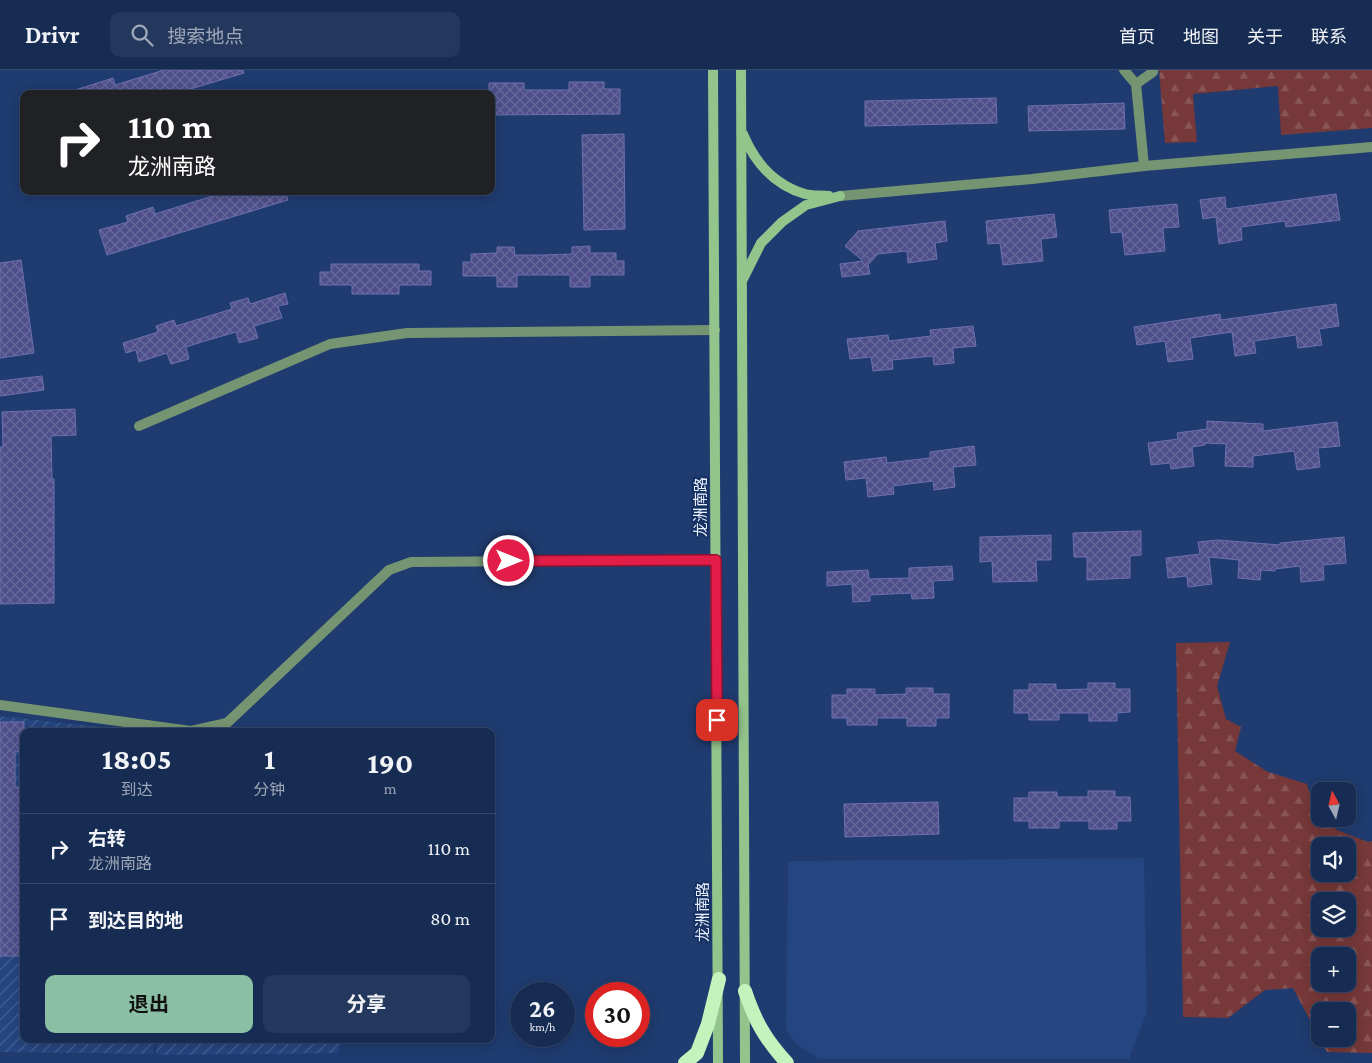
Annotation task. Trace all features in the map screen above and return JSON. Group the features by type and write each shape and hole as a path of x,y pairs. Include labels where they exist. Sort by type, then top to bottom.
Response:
{"highway":[{"path":"685,1063 697,1053 708,1024 719,979"},
{"path":"745,991 753,1015 769,1044 787,1063"}],"main road":[{"name":"龙洲南路","path":"713,70 718,1063"},
{"path":"741,70 745,1063"},
{"path":"741,129 749,149 768,172 784,186 807,194 840,196"},
{"path":"742,281 761,243 782,222 806,205 840,196"}],"street":[{"path":"1124,70 1136,84 1144,166"},
{"path":"1136,84 1153,72 1153,70"},
{"path":"840,196 1032,179 1144,166 1372,147"},
{"path":"139,426 330,344 407,333 715,330"},
{"path":"204,728 227,723 389,570 411,562 716,560"},
{"path":"0,705 169,728"}],"shaded area":[{"path":"0,716 110,728 20,728 20,1043 154,1043 153,1054 0,1052"},
{"path":"1144,858 1147,1012 1129,1059 819,1059 797,1045 786,1030 788,861"},
{"path":"157,1043 340,1043 339,1053 156,1055"}],"green space":[{"path":"1159,70 1372,70 1372,128 1281,135 1278,86 1193,94 1197,142 1165,143"},
{"path":"1230,642 1217,686 1226,719 1241,727 1235,751 1268,772 1307,784 1311,798 1311,828 1335,828 1355,837 1311,837 1311,882 1356,882 1356,837 1368,842 1372,841 1372,1053 1327,1052 1324,1047 1356,1047 1356,1002 1311,1002 1311,1022 1293,988 1265,990 1228,1018 1183,1017 1176,643"}],"building":[{"path":"164,70 243,70 244,73 187,90 75,90 113,78 115,85"},
{"path":"569,82 604,82 604,89 620,89 620,114 495,115 495,90 489,90 489,83 524,83 524,90 569,90"},
{"path":"996,98 997,123 865,126 865,101"},
{"path":"1124,103 1125,129 1029,131 1028,106"},
{"path":"624,134 625,229 584,230 582,135"},
{"path":"1336,194 1340,220 1286,227 1285,221 1241,227 1242,240 1219,244 1216,217 1203,219 1200,200 1225,197 1226,209"},
{"path":"216,195 286,195 288,200 107,255 99,230 128,222 126,216 153,207 155,214"},
{"path":"1177,204 1179,227 1163,228 1165,251 1125,255 1122,232 1111,233 1109,210"},
{"path":"1054,214 1057,237 1041,239 1043,261 1003,265 1000,243 988,244 986,221"},
{"path":"945,221 947,241 935,243 937,259 908,263 907,251 878,254 868,265 870,274 842,277 840,264 863,261 845,246 858,231"},
{"path":"590,246 590,253 616,253 616,261 624,261 624,275 590,275 590,287 570,287 570,275 517,275 517,287 497,287 497,276 463,276 463,262 471,262 471,254 497,253 497,247 514,247 515,255 542,255 572,254 572,247"},
{"path":"21,260 34,353 0,358 0,263"},
{"path":"331,264 419,264 419,271 431,271 431,285 399,285 399,294 352,294 352,285 320,285 320,272 331,272"},
{"path":"285,293 288,304 278,306 282,318 254,326 258,338 239,343 236,332 205,341 186,347 189,359 171,364 167,353 139,362 136,350 126,353 123,343 158,332 156,326 174,320 176,326 232,309 230,303 248,298 250,304"},
{"path":"1336,304 1339,326 1319,329 1322,345 1298,348 1296,335 1254,341 1256,353 1235,356 1232,332 1190,338 1193,359 1168,362 1165,341 1137,345 1134,327 1220,314 1221,320"},
{"path":"973,326 976,346 953,348 954,363 934,365 933,356 892,360 893,369 873,371 871,357 850,359 847,339 888,335 889,341 931,336 930,330"},
{"path":"42,376 44,390 0,396 0,381"},
{"path":"75,409 76,435 51,436 52,479 54,479 54,603 0,604 0,447 3,447 2,412"},
{"path":"1207,421 1263,424 1263,431 1337,422 1340,446 1318,448 1320,467 1297,470 1294,451 1253,456 1253,467 1225,466 1226,444 1205,443 1205,445 1192,447 1194,466 1171,469 1170,463 1151,465 1148,443 1178,439 1177,433 1207,429"},
{"path":"974,446 976,465 953,467 955,487 934,490 933,481 893,486 894,494 868,497 866,478 846,480 844,462 886,457 887,463 930,458 930,452"},
{"path":"1141,531 1141,555 1130,556 1130,578 1087,580 1087,557 1074,557 1073,533"},
{"path":"1051,535 1051,560 1036,560 1037,581 993,582 992,561 980,562 980,537"},
{"path":"1344,537 1346,563 1323,565 1324,580 1301,582 1300,566 1275,569 1275,571 1261,570 1260,580 1238,578 1239,560 1209,557 1212,584 1188,587 1187,576 1168,578 1166,558 1200,554 1198,542 1218,540 1280,545 1280,543"},
{"path":"952,566 953,580 933,581 934,598 912,599 911,593 870,595 870,601 853,602 852,584 827,586 827,572 868,570 869,579 909,578 909,568"},
{"path":"1088,683 1115,683 1115,689 1130,689 1130,712 1117,713 1117,721 1089,721 1089,713 1059,713 1059,720 1029,720 1029,713 1014,713 1014,690 1029,690 1029,684 1056,684 1056,690 1088,689"},
{"path":"906,688 933,688 933,694 949,694 949,718 936,718 936,726 907,726 907,718 877,718 877,725 847,725 847,718 832,718 832,695 847,695 847,689 875,689 875,695 906,694"},
{"path":"0,722 24,722 24,728 20,728 20,752 15,751 15,787 20,787 20,956 0,956"},
{"path":"1088,791 1115,791 1115,797 1130,797 1131,821 1117,821 1117,829 1089,829 1089,821 1059,821 1059,828 1029,828 1029,821 1014,821 1014,798 1029,798 1029,792 1057,792 1057,797 1088,797"},
{"path":"938,802 939,834 845,837 844,804"}],"route":[{"path":"509,561 716,560 717,720"}]}
